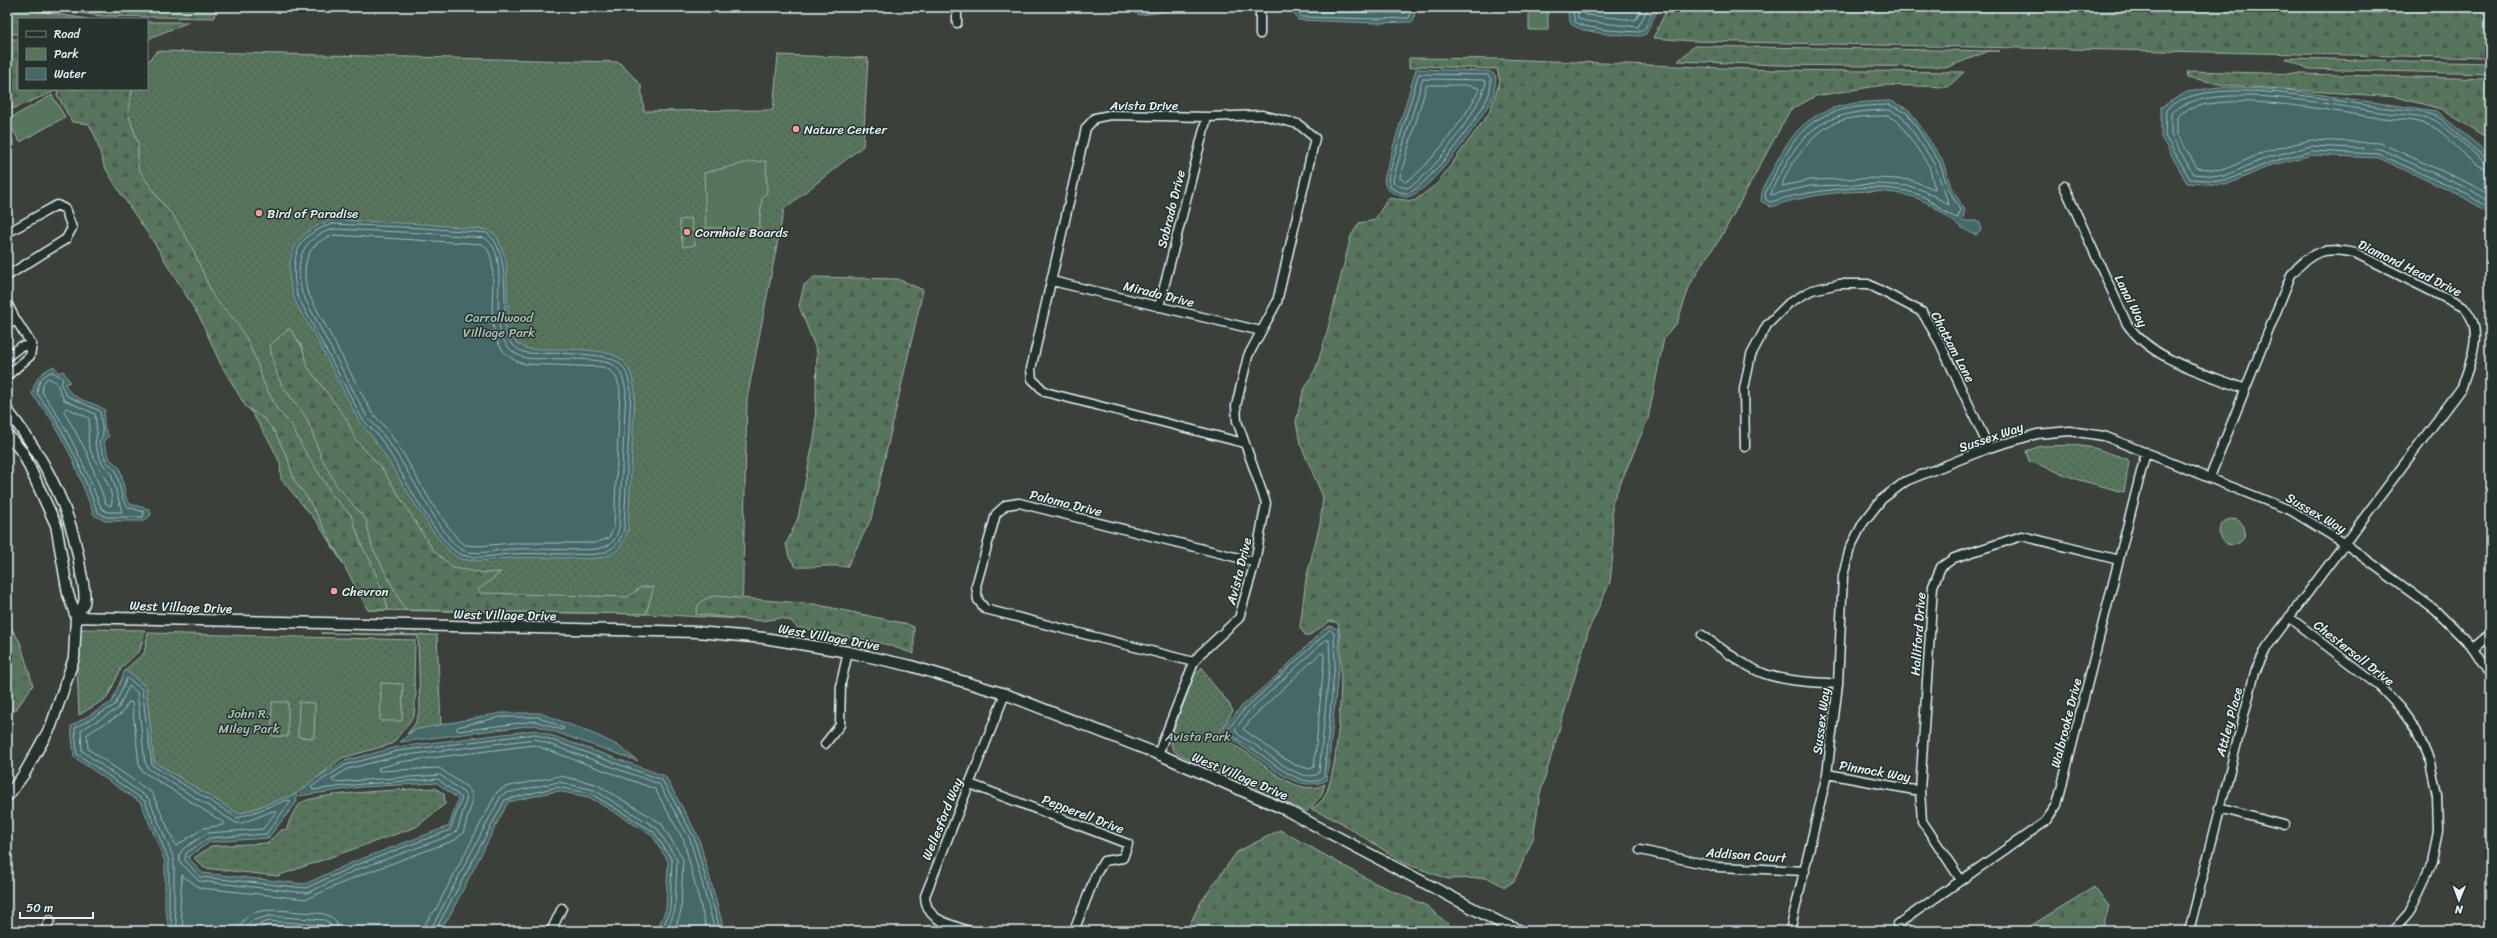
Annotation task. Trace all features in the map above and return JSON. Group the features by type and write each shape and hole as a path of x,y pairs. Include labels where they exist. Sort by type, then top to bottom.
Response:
{"street":[{"path":"957,7 957,23"},
{"path":"1260,7 1260,34"},
{"name":"Avista Drive","path":"1158,754 1194,662 1200,654 1239,618 1255,562 1266,503 1237,421 1236,406 1248,356 1277,302 1315,138 1298,124 1262,115 1207,117 1110,115 1095,118 1086,128 1052,281 1030,369 1032,379 1045,392 1244,443"},
{"name":"Sobrado Drive","path":"1159,307 1207,117"},
{"name":"Lanai Way","path":"2064,186 2127,324 2136,337 2159,354 2245,389"},
{"path":"7,233 57,205 65,209 72,228 66,239 7,276"},
{"name":"Diamond Head Drive","path":"2210,477 2292,275 2303,260 2319,251 2338,249 2355,253 2463,307 2471,315 2474,324 2474,352 2462,387 2344,543"},
{"name":"Mirada Drive","path":"1052,281 1261,331"},
{"name":"Chattam Lane","path":"1745,447 1744,389 1751,355 1767,325 1789,303 1812,290 1839,284 1868,284 1922,312 1940,343 1989,448"},
{"path":"7,303 32,345 30,356 7,376"},
{"path":"7,325 16,320"},
{"path":"7,357 20,347 32,345"},
{"path":"7,410 35,447 58,490 71,523 84,589 84,603 76,617"},
{"name":"Sussex Way","path":"1790,931 1805,871 1826,774 1838,684 1843,576 1850,548 1863,523 1882,499 1906,481 1989,448 2037,434 2070,431 2104,436 2292,511 2344,543 2435,610 2473,648 2490,674"},
{"path":"7,434 23,453 56,525 68,594 76,617 74,658 51,726 24,774 7,797"},
{"name":"Walbrooke Drive","path":"1898,924 2045,822 2058,805 2146,452"},
{"name":"Paloma Drive","path":"1194,662 985,609 978,600 976,586 996,514 1006,505 1019,503 1255,562"},
{"name":"Halliford Drive","path":"1961,880 1922,821 1920,791 1933,586 1941,567 1954,558 2022,536 2119,560"},
{"name":"Attley Place","path":"2190,931 2219,808 2255,672 2267,647 2344,543"},
{"name":"West Village Drive","path":"76,617 698,632 764,638 848,652 911,666 1006,694 1158,754 1282,808 1499,922 1521,931"},
{"name":"Chestersall Drive","path":"2289,618 2380,687 2400,708 2416,730 2430,762 2438,802 2438,830 2432,864 2409,913 2393,931"},
{"path":"2473,648 2490,634"},
{"path":"1702,635 1745,664 1767,675 1791,680 1838,684"},
{"path":"824,744 840,725 841,683 848,652"},
{"name":"Wellesford Way","path":"969,931 931,916 925,906 925,896 1006,694"},
{"name":"Pinnock Way","path":"1826,774 1920,791"},
{"name":"Pepperell Drive","path":"970,784 1128,844 1123,858 1104,861 1096,874 1074,931"},
{"path":"2219,808 2284,825"},
{"name":"Addison Court","path":"1640,850 1718,867 1805,871"},
{"path":"551,931 562,908"},
{"path":"45,931 50,920"}],"green space":[{"path":"16,7 81,18 18,18 18,34 7,34 7,9"},
{"path":"35,7 216,7 214,18 101,16"},
{"path":"1529,7 1548,7 1548,30 1529,30"},
{"path":"1668,7 2490,7 2490,58 1692,41 1653,38"},
{"path":"148,22 189,22 152,37 148,41"},
{"path":"7,39 18,39 18,90 58,90 7,111"},
{"path":"1694,46 2000,51 1989,51 1948,67 1775,65 1678,61"},
{"name":"Carrollwood Villiage Park","path":"157,51 619,62 641,85 644,111 773,110 778,55 868,58 863,146 784,209 747,399 742,619 646,614 368,610 350,575 317,522 281,479 280,463 271,444 244,400 126,153 126,90 148,90 148,62"},
{"path":"1409,58 1502,59 1774,70 1964,72 1948,87 1883,85 1816,96 1790,110 1720,239 1703,262 1690,285 1677,323 1664,338 1648,419 1612,503 1613,553 1610,582 1589,629 1540,794 1533,839 1514,881 1505,887 1488,878 1448,879 1404,863 1340,822 1311,809 1323,799 1329,785 1334,765 1340,713 1341,661 1338,623 1330,621 1307,637 1300,628 1306,579 1320,524 1323,497 1300,443 1296,422 1303,392 1316,368 1325,340 1351,236 1359,223 1375,220 1388,198 1414,201 1437,184 1489,113 1500,81 1497,69 1422,66 1409,68"},
{"path":"2285,58 2490,63 2490,74 2309,69"},
{"path":"2188,71 2490,79 2490,139 2441,109 2396,97 2224,85 2187,77"},
{"path":"58,90 133,90 128,113 138,143 138,168 159,199 174,217 191,245 214,298 236,321 246,338 257,362 263,381 278,411 291,424 302,446 333,496 351,515 362,546 371,562 388,610 368,610 310,502 294,480 288,459 276,434 266,420 246,407 220,363 201,320 155,244 104,166 96,138 89,124 72,122 57,95"},
{"path":"52,95 65,117 20,142 7,120"},
{"path":"766,161 767,192 762,198 759,228 706,228 704,173 749,162"},
{"name":"Cornhole Boards","path":"691,218 695,245 683,247 679,220"},
{"path":"814,277 898,279 923,290 871,519 847,567 796,567 789,557 786,544 798,518 815,433 817,352 799,306 804,285"},
{"path":"288,329 291,330 302,347 307,366 347,420 355,439 383,470 433,550 453,568 485,573 501,572 478,590 480,593 628,597 641,587 654,587 646,614 405,610 372,547 366,520 337,486 322,459 307,419 281,384 274,366 270,346"},
{"path":"2074,445 2094,448 2127,459 2129,462 2124,492 2079,480 2029,461 2026,451 2041,446"},
{"path":"2232,519 2241,523 2245,532 2241,541 2232,545 2223,541 2219,532 2223,523"},
{"path":"714,596 814,604 907,624 914,627 914,654 885,644 797,627 791,621 781,618 762,621 696,614 701,602"},
{"path":"7,621 20,642 33,685 15,711 7,711"},
{"path":"81,629 145,630 140,650 122,667 107,698 79,715 77,666"},
{"name":"John R. Miley Park","path":"148,633 415,640 414,683 416,693 414,716 392,744 342,758 296,794 239,814 154,762 146,687 125,670 144,653"},
{"path":"321,633 437,635 441,726 414,730 407,734 415,724 420,709 418,636"},
{"name":"Avista Park","path":"1202,667 1233,711 1221,730 1226,739 1287,781 1306,788 1325,784 1321,796 1306,812 1178,754 1172,749 1171,737 1195,674"},
{"path":"381,683 403,684 402,721 380,721"},
{"path":"272,702 288,702 288,737 272,736"},
{"path":"299,702 315,703 314,738 298,737"},
{"path":"435,788 444,794 445,804 416,827 277,876 204,868 194,858 211,846 268,843 279,831 287,829 290,818 296,808 301,803 309,800 343,794"},
{"path":"1280,830 1375,883 1427,906 1456,931 1186,931 1201,902 1237,852"},
{"path":"2094,887 2109,906 2102,931 2022,931"}],"water":[{"path":"1170,7 1170,11 1140,15 1125,8"},
{"path":"1291,7 1416,7 1413,22 1376,23 1298,20"},
{"path":"1569,7 1659,7 1646,34 1640,36 1607,34 1583,30 1572,25 1568,17"},
{"path":"1416,69 1489,71 1496,76 1492,98 1467,138 1429,183 1417,193 1404,197 1389,190 1385,185 1384,179"},
{"path":"2218,87 2286,90 2436,111 2490,155 2490,214 2467,199 2379,158 2312,155 2272,165 2226,185 2187,183 2161,137 2161,107 2187,92"},
{"path":"1891,101 1909,110 1942,159 1951,187 1965,210 1962,221 1975,221 1980,223 1981,231 1976,235 1961,227 1927,203 1904,194 1866,191 1824,194 1786,202 1771,207 1761,201 1765,184 1784,148 1795,133 1807,122 1820,113 1835,108 1852,104"},
{"path":"333,220 424,224 488,230 497,236 506,259 509,331 512,338 517,343 528,349 590,350 602,352 621,359 627,365 631,373 635,390 628,530 619,548 607,556 599,558 504,558 474,561 462,559 451,552 438,538 384,454 360,423 293,295 289,269 295,247 301,238 309,231"},
{"path":"54,366 58,373 63,371 70,382 65,384 68,390 77,398 105,410 104,423 109,436 103,441 110,459 120,468 126,498 130,504 149,509 151,515 144,521 105,521 94,515 73,460 52,420 32,394 39,377 45,371"},
{"path":"1330,626 1338,629 1339,662 1327,780 1317,784 1307,784 1298,782 1279,773 1227,735 1224,732 1224,727 1242,706 1281,672 1323,630"},
{"path":"125,670 146,687 154,762 239,814 296,794 297,802 268,838 210,842 188,857 202,873 305,884 353,862 449,826 458,799 437,783 362,787 298,796 310,782 344,761 397,747 536,730 665,776 698,836 722,922 722,931 657,931 666,909 668,861 652,835 589,797 557,791 508,802 449,917 438,931 348,931 269,925 249,931 170,931 165,908 165,862 141,803 74,757 71,726 112,702"},
{"path":"501,713 540,713 617,745 638,761 535,725 400,742 414,730"}],"place":[{"name":"Nature Center","path":"796,129"},
{"name":"Bird of Paradise","path":"259,213"},
{"name":"Cornhole Boards","path":"687,232"},
{"name":"Chevron","path":"334,591"}]}
